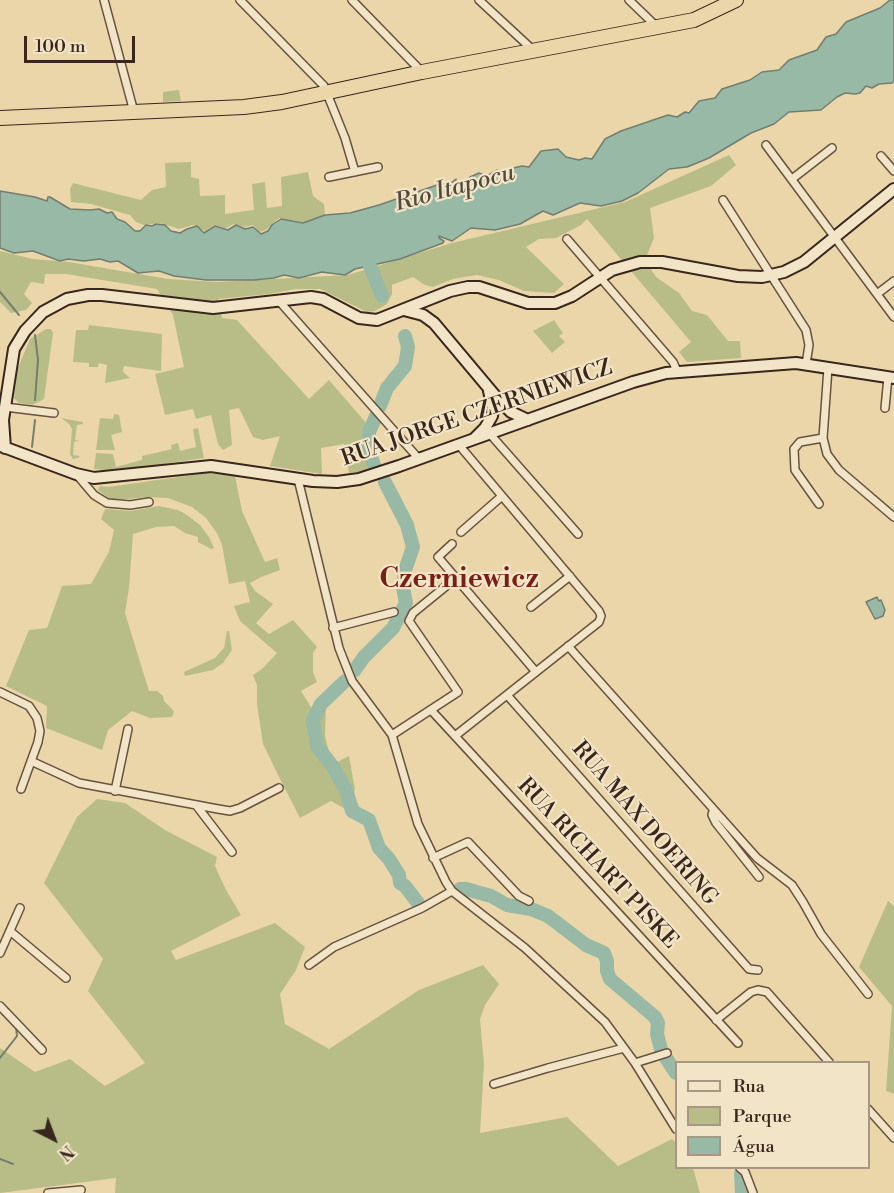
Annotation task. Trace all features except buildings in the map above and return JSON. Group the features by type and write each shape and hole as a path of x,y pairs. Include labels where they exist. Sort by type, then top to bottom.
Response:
{"highway":[{"path":"0,118 244,107 282,102 422,72 694,20 736,0"}],"main road":[{"path":"3,447 2,422 11,359 19,339 43,312 61,301 80,296 102,295 213,308 304,297 323,300 366,320 376,320 462,288 479,287 522,302 545,304 567,298 601,277 629,264 655,261 738,276 772,275 799,265 836,238 894,189"},
{"path":"434,323 432,310 436,301 443,294"},
{"path":"404,310 423,315 434,323 511,412 528,420"},
{"name":"RUA JORGE CZERNIEWICZ","path":"3,447 76,474 94,478 211,466 322,482 350,481 419,459 633,382 677,372 778,363 806,364 891,378"},
{"path":"473,440 485,428 492,416 493,409 488,388"}],"street":[{"path":"104,0 134,112"},
{"path":"240,0 320,81 345,138 355,172"},
{"path":"352,0 422,72"},
{"path":"479,0 534,51"},
{"path":"629,0 657,27"},
{"path":"766,145 894,317"},
{"path":"792,179 832,148"},
{"path":"881,156 894,171"},
{"path":"329,177 378,167"},
{"path":"723,200 806,330 809,345 806,364"},
{"path":"567,239 673,362 677,372"},
{"path":"877,294 894,281"},
{"path":"279,301 419,459"},
{"path":"828,368 823,438 827,454 832,463 894,517"},
{"path":"885,408 891,378"},
{"path":"5,407 54,413"},
{"path":"490,434 578,534"},
{"path":"819,504 795,470 794,449 800,442 823,438"},
{"path":"455,736 599,622 601,616 459,445"},
{"path":"76,474 90,490 107,503 116,506 149,502"},
{"path":"90,490 94,478"},
{"path":"298,479 339,648 352,681 392,735 418,824 433,858 452,891 525,948 605,1022 635,1063 675,1127"},
{"path":"461,532 502,496"},
{"path":"452,544 438,557 536,672"},
{"path":"531,607 570,576"},
{"path":"392,735 458,692 410,624 410,617 456,578"},
{"path":"333,628 394,612"},
{"path":"568,646 757,858 792,885 821,934 868,994"},
{"path":"0,692 29,706 37,718 40,731 21,789"},
{"name":"RUA MAX DOERING","path":"507,695 749,969 758,970"},
{"name":"RUA RICHART PISKE","path":"431,710 738,1043"},
{"path":"115,791 128,729"},
{"path":"31,761 79,783 230,811 279,788"},
{"path":"196,805 232,852"},
{"path":"713,811 712,815 716,824 759,877"},
{"path":"433,858 468,842 519,896 529,901"},
{"path":"309,965 334,947 422,908 452,891"},
{"path":"0,953 20,908"},
{"path":"10,931 66,978"},
{"path":"716,1020 751,992 758,990 767,992 828,1061"},
{"path":"0,1006 42,1050"},
{"path":"494,1084 624,1048"},
{"path":"635,1063 667,1053"},
{"path":"870,1111 894,1138"},
{"path":"742,1169 753,1193"},
{"path":"48,1193 81,1190"}],"green space":[{"path":"179,90 181,101 163,102 163,92"},
{"path":"729,155 736,165 711,186 650,208 654,238 645,260 656,277 679,293 692,311 707,315 728,341 740,341 741,358 687,362 679,352 691,342 587,219 581,225 556,238 539,239 526,247 564,284 554,293 524,291 499,280 477,275 453,279 433,287 413,277 392,285 392,294 387,304 375,311 367,312 320,289 296,289 218,299 222,318 237,320 309,399 329,380 367,424 374,418 380,424 375,432 373,446 380,464 363,471 349,473 344,444 321,448 322,474 270,466 280,436 263,440 253,437 239,408 229,410 232,445 223,450 218,444 211,415 196,419 193,409 165,415 155,374 184,367 173,315 157,289 66,274 45,274 44,284 31,282 24,294 32,303 26,310 11,313 0,302 0,251 33,259 69,262 168,279 217,282 348,275 452,243 625,202"},
{"path":"191,162 191,177 199,179 200,196 225,195 225,214 254,210 252,184 265,182 267,208 282,206 281,177 308,172 313,196 324,204 325,215 303,222 279,218 266,230 259,232 253,225 244,227 234,224 226,228 214,225 205,231 193,225 179,229 160,223 144,225 136,222 130,215 91,204 71,202 70,189 73,183 141,200 152,190 166,187 165,163"},
{"path":"554,320 563,333 559,336 565,342 552,353 533,331"},
{"path":"89,325 162,334 161,371 124,366 123,372 130,378 105,383 107,365 99,363 98,367 89,367 89,363 73,362 76,330 88,330"},
{"path":"46,329 51,329 53,333 44,399 32,405 19,403 14,398 17,370 30,339"},
{"path":"114,414 119,415 122,432 111,435 115,450 96,450 100,418 113,419"},
{"path":"61,418 83,422 77,425 75,440 79,441 74,442 73,455 80,456 78,458 73,459 70,454 72,429"},
{"path":"198,428 204,458 115,471 94,469 96,453 113,454 116,467 142,460 142,456 172,449 171,445 178,443 180,451 196,447 193,429"},
{"path":"207,473 235,476 242,511 265,562 277,558 280,570 250,583 255,591 273,604 256,623 269,634 293,620 317,647 313,653 313,672 317,682 301,691 312,709 343,681 346,684 329,699 326,705 325,736 329,752 337,762 349,756 355,790 353,792 359,806 349,811 331,801 300,818 281,781 263,744 257,704 257,685 253,675 277,653 240,621 234,606 250,602 245,581 229,584 222,545 217,533 206,518 192,507 168,498 116,500 110,499 98,490 100,486 108,487"},
{"path":"159,506 178,510 187,515 200,525 214,548 211,549 198,542 198,537 174,526 156,527 133,534 125,613 149,691 157,691 174,711 172,717 150,718 132,711 108,730 102,750 46,728 47,706 6,686 29,630 47,628 62,586 91,584 109,552 114,530 101,519 105,509 131,511"},
{"path":"227,631 229,631 232,650 223,663 213,670 185,676 184,672 215,658 224,648"},
{"path":"97,799 125,803 165,830 217,857 215,866 241,915 171,951 176,960 275,923 305,947 296,970 280,994 285,1024 329,1049 419,990 483,965 499,984 485,1005 480,1019 484,1064 480,1133 567,1117 618,1166 672,1139 675,1142 675,1169 693,1169 700,1193 115,1193 116,1178 0,1193 0,1048 35,1072 70,1059 105,1086 145,1063 88,991 103,959 44,883 77,817"},
{"path":"888,901 894,906 894,1094 886,1091 892,1006 859,967"}],"water":[{"name":"Rio Itapocu","path":"890,0 894,0 894,81 892,83 879,84 872,88 866,86 860,93 845,93 821,110 789,112 774,124 751,133 709,158 687,167 669,169 638,193 622,201 601,206 580,203 553,215 543,211 520,224 495,230 471,228 452,241 439,236 444,241 443,243 400,259 355,269 345,275 322,272 299,278 284,275 254,280 206,280 174,276 159,271 138,273 118,261 68,259 60,261 33,251 14,253 0,248 0,191 47,201 50,197 70,209 99,209 107,213 112,212 117,219 125,222 135,231 140,231 146,225 156,224 165,225 171,231 180,233 197,226 204,233 215,226 228,230 236,225 245,229 253,227 261,234 281,219 303,223 325,215 350,213 379,205 437,185 451,183 456,179 456,184 460,185 479,173 487,176 497,170 503,173 522,166 529,167 541,151 558,149 566,157 579,160 592,159 605,139 668,115 677,117 685,112 689,113 699,101 715,98 722,89 750,80 762,72 779,70 789,60 817,50 826,37 836,34 846,22 880,8"},
{"path":"877,597 879,601 881,600 885,610 883,616 875,619 866,602"}],"waterway":[{"path":"370,266 382,296"},
{"path":"0,292 19,315"},
{"path":"35,335 38,360 35,400"},
{"path":"380,406 387,388 405,366 408,347 405,336"},
{"path":"374,465 369,451 369,432 376,416"},
{"path":"32,447 35,420"},
{"path":"354,671 364,657 393,628 406,603 403,587 405,570 413,547 407,525 385,482"},
{"path":"345,681 321,704 313,720 317,746 333,767 347,792 352,811 369,820 379,848 399,875 400,883 418,903"},
{"path":"460,889 491,896 507,905 531,909 548,916 586,945 604,953 610,979 655,1017 662,1053"},
{"path":"0,1058 17,1036 16,1027"},
{"path":"666,1058 675,1072"},
{"path":"0,1159 13,1164"},
{"path":"741,1173 742,1193"}],"district":[{"name":"Czerniewicz","path":"459,580"}]}
